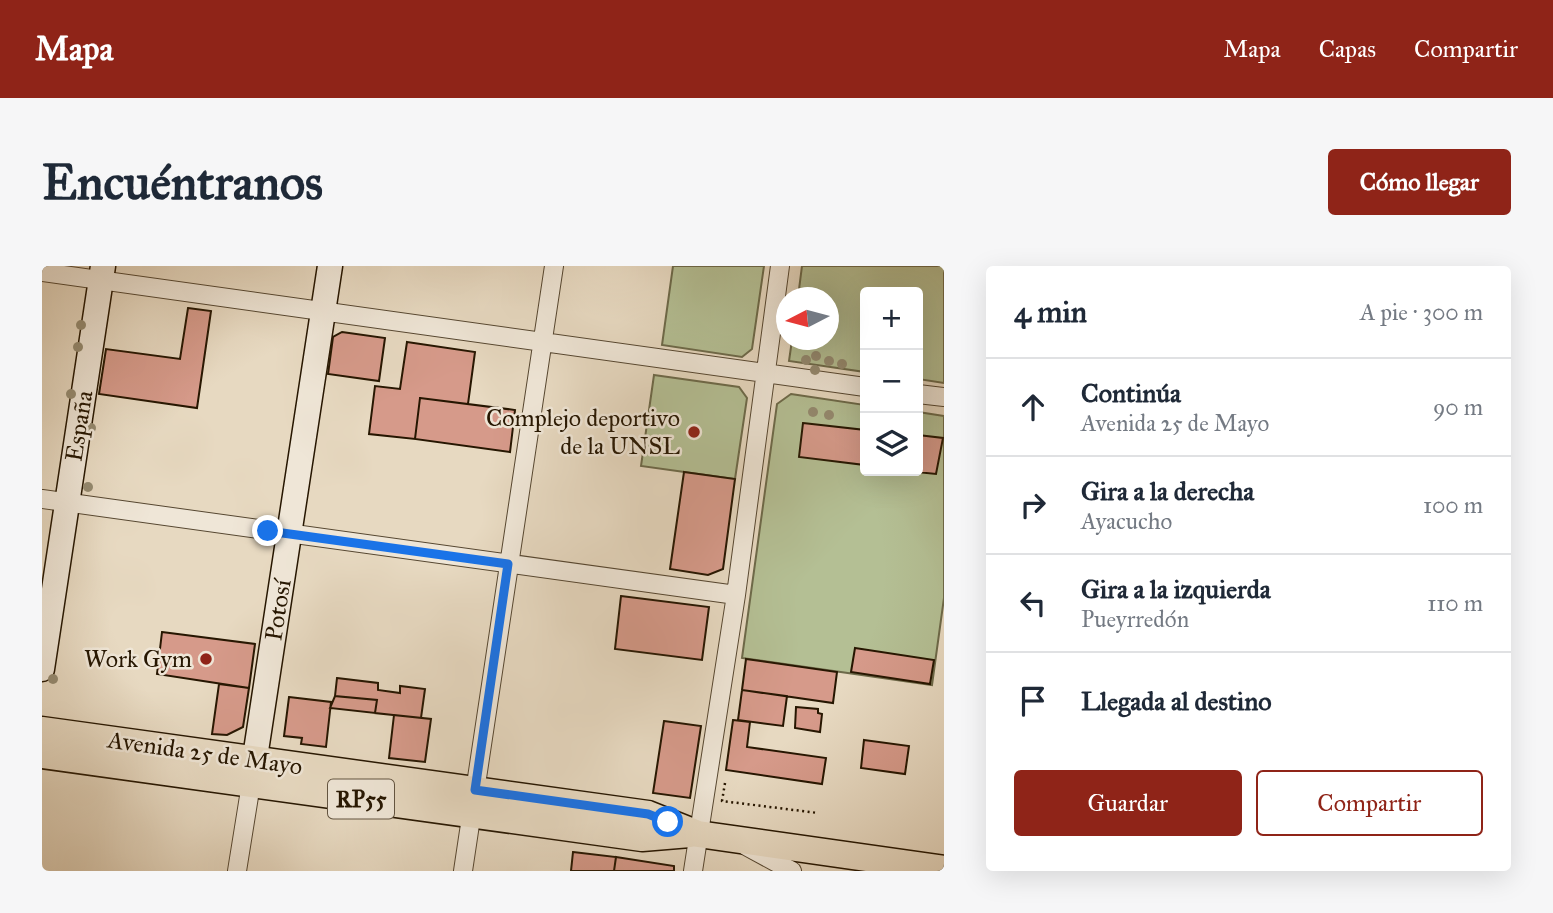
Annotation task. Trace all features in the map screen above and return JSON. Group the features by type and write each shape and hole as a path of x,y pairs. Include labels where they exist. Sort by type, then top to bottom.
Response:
{"main road":[{"name":"Potosí","path":"253,772 330,266"},
{"name":"España","path":"42,669 102,273"},
{"name":"Avenida 25 de Mayo","path":"42,730 253,772"},
{"name":"Avenida 25 de Mayo","path":"42,755 253,772 473,802 648,814 698,834 944,869"}],"street":[{"path":"463,871 554,266"},
{"path":"693,871 736,595 780,266"},
{"path":"42,272 102,273 323,310 860,386"},
{"path":"923,395 944,397"},
{"path":"42,499 736,595"},
{"name":"Potosí","path":"237,871 253,772"},
{"path":"732,838 792,871"}],"path":[{"path":"725,780 722,801 818,813"}],"green space":[{"path":"673,266 764,266 752,349 742,357 662,345"},
{"path":"802,266 944,266 944,383 923,380 923,287 860,287 860,371 789,361 791,350 839,350 839,287 799,287"},
{"name":"Complejo deportivo de la UNSL","path":"654,375 739,387 747,398 735,479 641,466"},
{"path":"791,394 860,404 860,476 923,476 923,413 944,416 944,598 932,685 742,658 777,404"}],"building":[{"path":"188,308 211,311 197,408 99,394 106,349 180,359"},
{"path":"342,332 385,338 379,381 328,374 333,337"},
{"path":"407,342 475,352 468,404 420,398 415,439 369,434 375,386 400,389"},
{"path":"420,398 515,410 510,452 415,439"},
{"path":"803,423 860,429 860,464 799,457"},
{"path":"923,436 943,438 936,474 923,473"},
{"path":"684,472 735,479 723,569 708,575 670,569"},
{"path":"621,596 709,607 702,660 615,649"},
{"name":"Work Gym","path":"162,632 255,644 249,688 157,674"},
{"path":"855,648 934,660 930,684 851,672"},
{"path":"746,659 837,672 833,703 742,690"},
{"path":"337,678 378,683 378,690 400,693 400,686 425,689 421,718 375,713 377,700 335,696"},
{"path":"219,684 249,688 243,727 227,735 212,734"},
{"path":"742,690 787,696 783,726 738,720"},
{"path":"335,696 377,700 375,713 330,708"},
{"path":"289,697 331,702 326,747 301,744 302,738 284,736"},
{"path":"796,707 818,709 818,713 822,714 820,732 795,728"},
{"path":"394,715 431,719 425,762 389,758"},
{"path":"733,720 750,722 747,747 826,758 822,784 726,770"},
{"path":"664,721 701,726 690,798 653,793"},
{"path":"864,740 909,746 905,774 861,768"},
{"path":"573,852 616,857 614,871 571,871"},
{"path":"616,857 674,866 674,871 614,871"}],"place":[{"name":"Complejo deportivo de la UNSL","path":"694,432"},
{"name":"Work Gym","path":"206,659"}],"route":[{"path":"268,531 508,564 475,790 648,814 668,822"}]}
